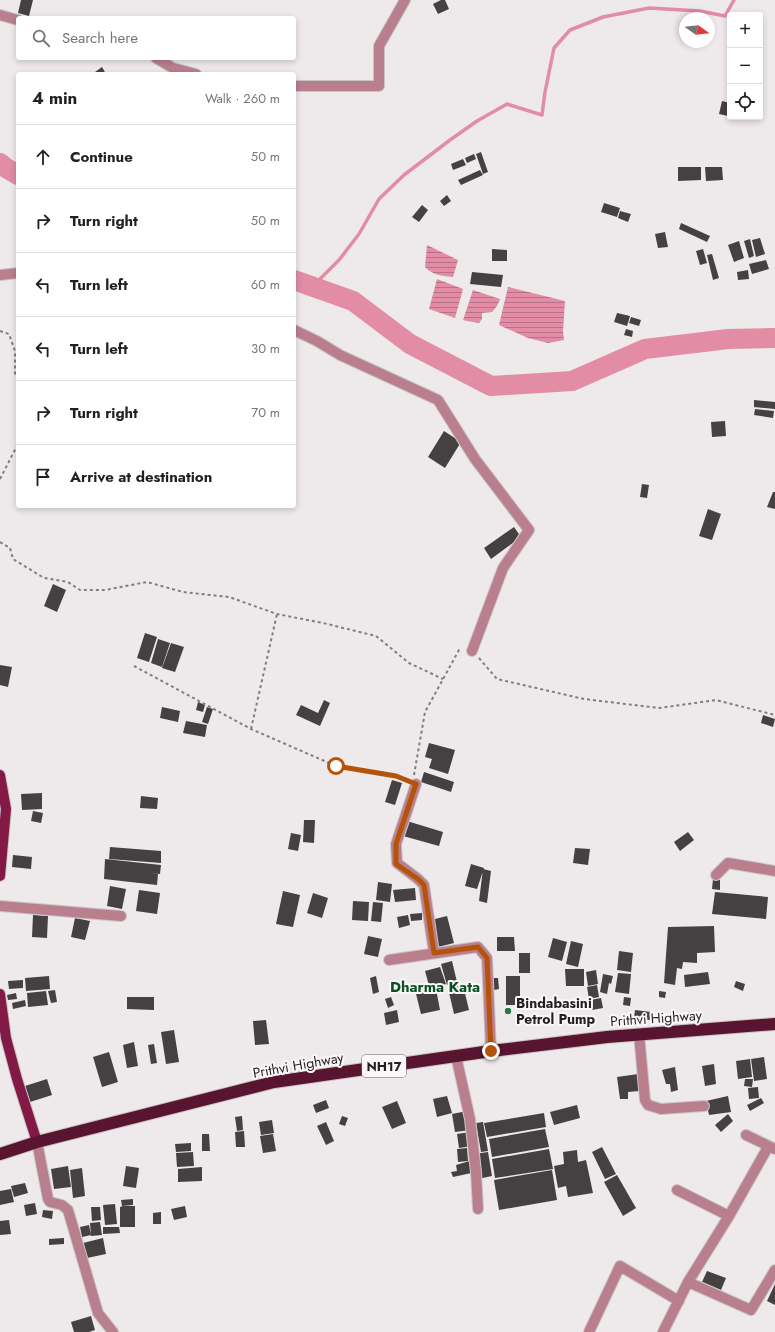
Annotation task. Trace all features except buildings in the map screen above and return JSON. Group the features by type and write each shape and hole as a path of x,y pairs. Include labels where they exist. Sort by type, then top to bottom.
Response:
{"highway":[{"name":"Prithvi Highway","path":"0,1154 37,1142 274,1082 491,1051 639,1034 775,1024"}],"main road":[{"path":"0,774 6,809 0,876"},
{"path":"0,994 6,1038 37,1142"}],"street":[{"path":"296,86 379,86 379,46 405,0"},
{"path":"0,15 16,19"},
{"path":"159,60 173,68 188,72"},
{"path":"0,274 16,273"},
{"path":"296,331 317,341 340,355 438,400 475,459 529,530 503,568 472,651"},
{"path":"416,784 396,844 396,864 424,885 434,953"},
{"path":"716,875 728,863 775,871"},
{"path":"0,906 121,916"},
{"path":"389,960 478,947 487,958 491,1051"},
{"path":"639,1034 645,1100 648,1105 661,1109 704,1106"},
{"path":"456,1056 470,1119 476,1172 478,1209"},
{"path":"663,1332 688,1282 772,1148 746,1135"},
{"path":"37,1142 48,1199 50,1202 62,1205 68,1210 98,1313 114,1332"},
{"path":"677,1190 729,1216"},
{"path":"589,1332 620,1266 679,1301"},
{"path":"688,1282 751,1310 775,1270"}],"path":[{"path":"0,331 8,334 15,351 16,376"},
{"path":"0,479 16,448"},
{"path":"0,542 10,548 13,559 44,578 68,582 80,590 105,590 147,582 182,592 229,597 277,614 376,636 409,663 443,679"},
{"path":"251,729 277,614"},
{"path":"416,784 413,776 425,712 459,650 472,651 497,679 584,699 659,708 716,700 775,715"},
{"path":"134,666 251,729 336,766 396,776 416,784"}],"shaded area":[{"path":"427,245 458,260 453,277 442,276 428,270 425,267"},
{"path":"437,279 463,289 455,318 429,309"},
{"path":"508,287 565,301 563,331 564,340 548,343 528,338 499,325"},
{"path":"473,290 500,299 492,312 482,313 482,319 479,323 463,320"}],"waterway":[{"path":"296,279 319,280 339,260 359,234 379,199 404,175 477,121 507,104 542,115 554,48 570,30 603,17 649,8 700,11 725,16 734,0"},
{"path":"0,163 16,174"},
{"path":"296,281 353,301 410,344 491,386 572,381 645,349 728,339 775,338"}],"place":[{"name":"Bindabasini Petrol Pump","path":"508,1011"}],"district":[{"name":"Dharma Kata","path":"435,987"}],"route":[{"path":"336,766 396,776 416,784 396,844 396,864 424,885 434,953 478,947 487,958 491,1051"}]}
